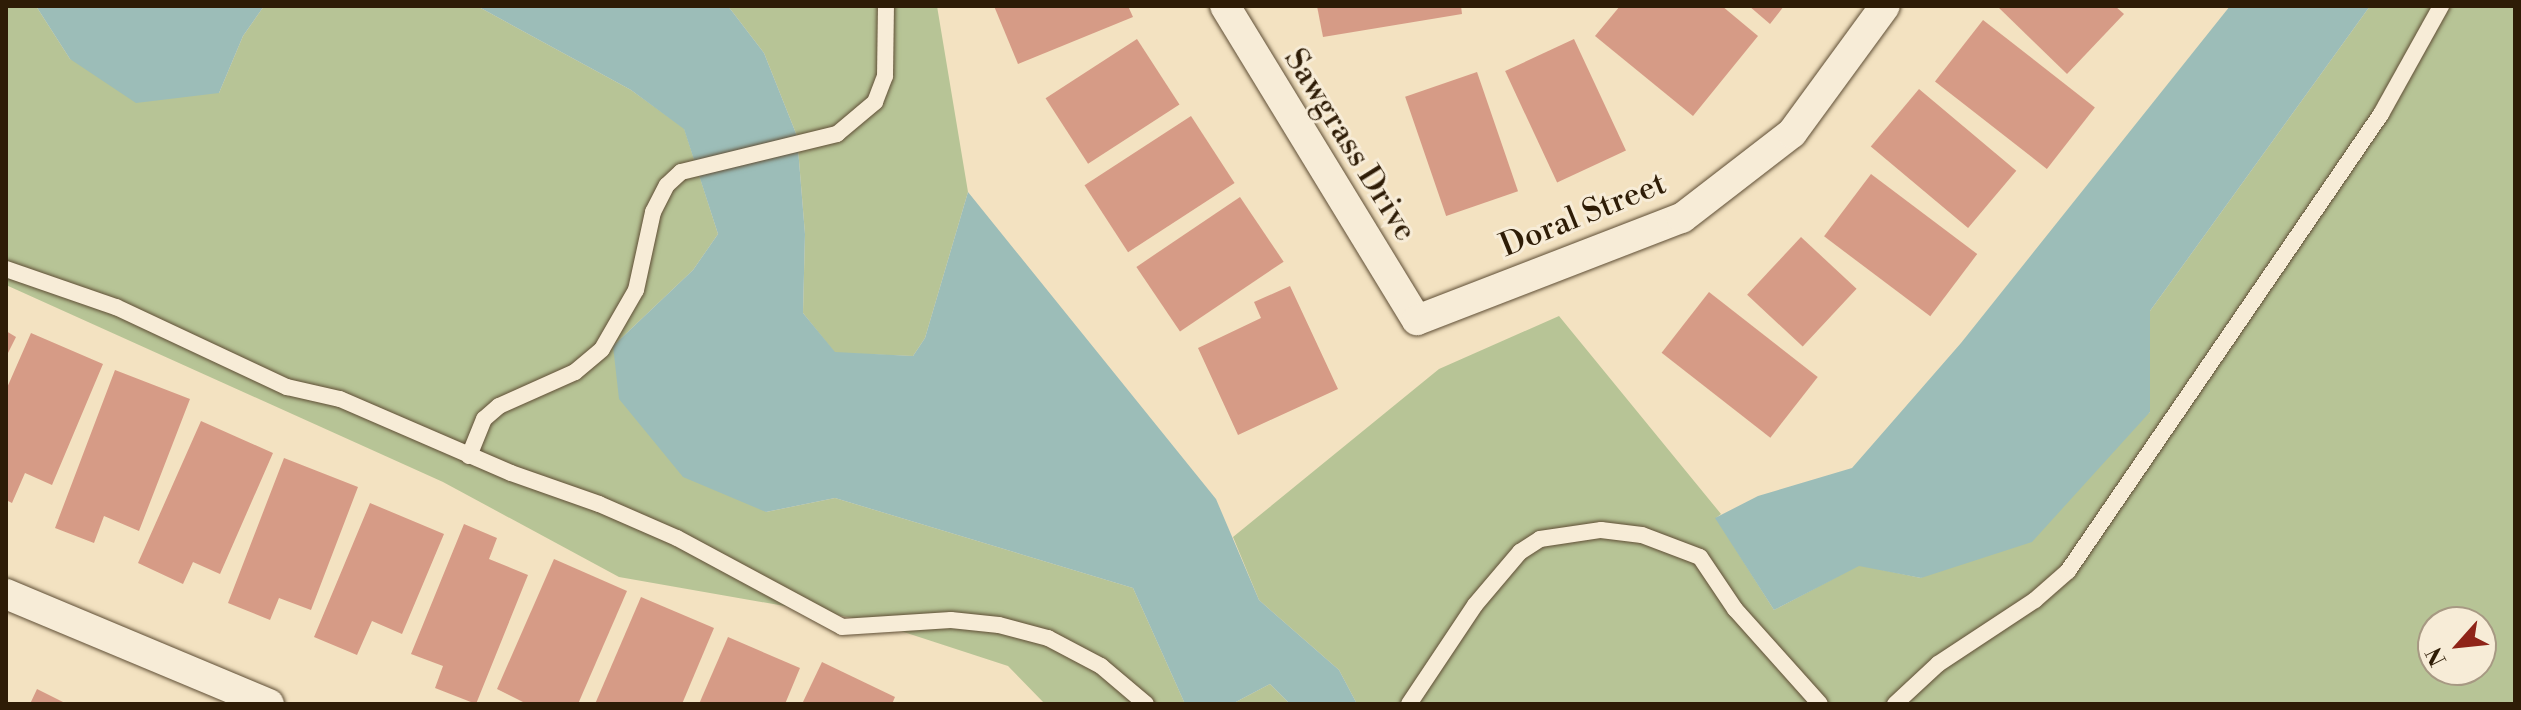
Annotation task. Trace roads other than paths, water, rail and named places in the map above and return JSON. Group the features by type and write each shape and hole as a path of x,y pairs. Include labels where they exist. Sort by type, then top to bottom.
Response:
{"street":[{"name":"Sawgrass Drive","path":"1225,6 1417,320"},
{"name":"Doral Street","path":"1417,320 1682,218 1792,133 1885,6"},
{"path":"6,594 269,704"}],"lane":[{"path":"469,456 484,419 499,406 575,372 602,349 636,290 653,212 667,185 702,163 785,148 837,134 875,102 885,76 886,6"},
{"path":"1895,704 1938,664 2035,600 2068,571 2381,114 2441,6"},
{"path":"6,269 116,307 287,387 340,399 469,456 677,538 842,627 951,620 999,625 1048,638 1101,666 1146,704"},
{"path":"1409,704 1499,574 1540,539 1568,532 1642,535 1700,557 1735,609 1820,704"}],"water":[{"path":"36,6 264,6 243,36 219,93 136,103 70,59"},
{"path":"477,6 728,6 764,53 797,136 805,234 803,313 835,352 913,356 925,338 968,192 1216,499 1259,600 1339,670 1357,704 1290,704 1270,684 1232,704 1185,704 1133,588 835,498 766,512 683,477 619,399 613,346 693,270 718,234 684,129 631,90"},
{"path":"2230,6 2370,6 2150,311 2150,412 2032,542 1921,578 1859,566 1774,610 1715,518 1758,496 1852,468 1961,343"}]}
